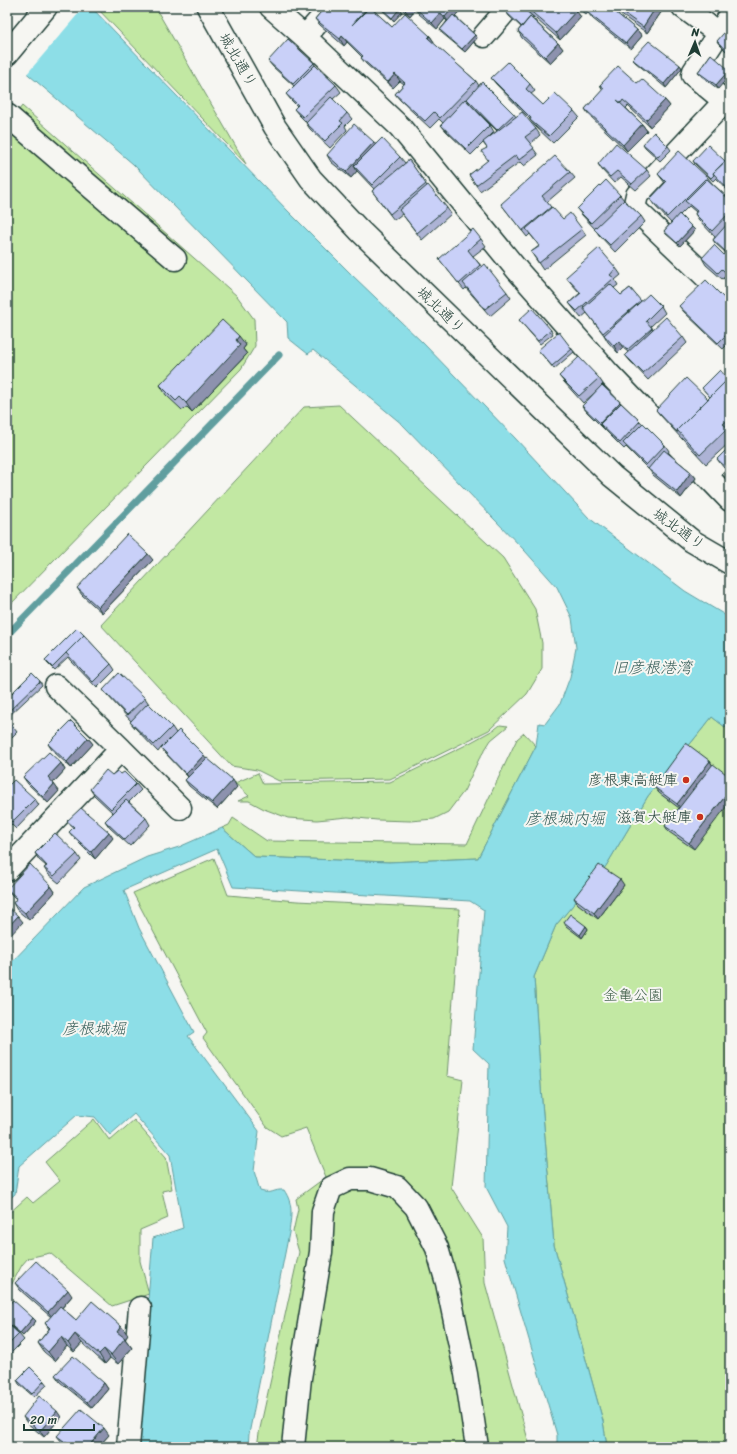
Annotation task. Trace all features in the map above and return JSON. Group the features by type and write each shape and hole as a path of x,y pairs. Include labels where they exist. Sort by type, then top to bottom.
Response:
{"street":[{"path":"7,54 46,7"},
{"name":"城北通り","path":"208,7 276,127 311,179 359,230 612,476 692,541 730,563"},
{"path":"271,7 400,127 518,271 609,374 730,500"},
{"path":"305,37 331,7"},
{"path":"484,36 509,7"},
{"path":"683,7 724,25 694,71 693,75 722,99 723,104 637,195 634,208 730,300"},
{"path":"7,115 175,259"},
{"path":"705,475 730,450"},
{"path":"61,696 120,749 180,808"},
{"path":"7,870 120,749"},
{"path":"293,1447 300,1378 321,1252 323,1211 331,1188 350,1179 370,1179 397,1188 416,1207 437,1248 447,1283 466,1374 477,1447"},
{"path":"128,1447 140,1308"}],"green space":[{"path":"96,7 155,7 246,164"},
{"path":"22,106 237,296 254,319 255,346 241,369 7,608 7,125"},
{"path":"339,405 503,558 535,609 542,643 542,669 527,694 489,730 390,779 279,781 257,770 231,766 101,625 304,407"},
{"name":"金亀公園","path":"712,717 725,727 730,721 730,1447 607,1447 603,1421 554,1245 542,1102 534,977 556,925 606,866 648,796"},
{"path":"500,725 508,726 491,740 479,759 464,791 448,812 434,819 410,821 348,817 317,820 288,818 264,809 249,801 238,801 249,796 235,783 258,773 263,784 390,782 464,746"},
{"path":"524,733 536,746 478,858 389,862 255,857 222,828 229,825 233,818 267,841 467,844 517,739"},
{"path":"214,858 228,895 297,901 460,909 447,1076 463,1080 451,1187 483,1238 485,1283 530,1447 257,1447 299,1252 293,1232 298,1209 296,1199 326,1177 306,1128 281,1136 267,1127 203,1038 207,1033 133,893"},
{"path":"94,1119 110,1141 134,1120 166,1157 172,1189 162,1191 168,1218 140,1230 140,1261 149,1294 112,1306 50,1253 28,1258 22,1265 7,1293 7,1215 27,1197 33,1203 60,1181 45,1162"}],"water":[{"path":"7,7 91,7 288,211 423,343 515,438 589,518 685,591 730,618 730,721 725,727 712,717 648,796 606,866 556,925 534,977 542,1102 554,1245 603,1421 607,1447 557,1447 557,1435 505,1258 507,1227 486,1187 489,1064 473,1049 484,910 470,901 233,887 217,849 124,890 139,928 194,1032 188,1036 259,1131 254,1171 260,1191 270,1192 284,1190 291,1206 289,1233 249,1434 248,1447 136,1447 153,1238 183,1228 170,1155 134,1114 110,1135 95,1117 77,1115 19,1166 15,1194 7,1201 7,967 84,887 147,857 179,847 222,828 255,857 389,862 478,858 536,746 539,723 545,724 560,704 570,677 576,648 572,618 557,587 525,551 403,425 313,350 308,354 288,338 287,322 133,164 9,58 7,55"}],"pier":[{"path":"9,7 84,7 26,75 7,59 7,10"}],"building":[{"path":"325,7 368,7 352,25 370,7 392,27 405,13 430,36 428,38 476,81 440,118 434,112 425,121 395,94 405,83 395,74 388,82 361,58 363,56 342,36 340,39 315,19"},
{"path":"380,7 398,7 400,8 392,18"},
{"path":"414,7 453,7 445,17 441,13 432,23"},
{"path":"511,7 522,7 534,18 533,19 530,17 522,27 506,12"},
{"path":"526,7 572,7 576,11 556,33"},
{"path":"593,7 609,7 637,30 626,43 588,13"},
{"path":"615,7 656,7 643,27"},
{"path":"453,15 475,35 462,49 440,30"},
{"path":"530,17 558,43 545,57 518,31"},
{"path":"729,27 730,28 730,55 717,41"},
{"path":"288,39 314,63 293,84 268,61"},
{"path":"649,41 680,65 664,84 632,59"},
{"path":"711,54 729,70 716,85 698,72"},
{"path":"508,62 530,84 526,89 543,105 555,93 574,111 549,136 530,120 531,118 491,78"},
{"path":"315,65 336,85 303,117 294,109 298,105 286,94"},
{"path":"618,66 637,83 642,79 665,100 646,120 623,100 621,103 617,100 642,124 623,145 585,109 604,88 600,85"},
{"path":"482,82 514,114 497,130 467,99"},
{"path":"331,97 347,113 340,121 343,123 325,141 306,123"},
{"path":"465,99 490,125 466,149 441,125"},
{"path":"522,112 536,129 525,137 534,148 519,160 516,155 476,185 469,175 488,160 481,151 487,148 483,142"},
{"path":"354,124 374,142 346,172 327,155"},
{"path":"654,132 668,146 658,157 643,144"},
{"path":"382,138 400,157 372,185 354,166"},
{"path":"616,143 647,170 632,184 617,171 610,177 598,164"},
{"path":"708,145 725,161 713,173 714,175 711,178 693,161"},
{"path":"679,151 707,177 667,217 650,199 666,182 658,174"},
{"path":"555,156 570,172 542,196 551,207 522,231 501,204"},
{"path":"730,157 730,191 713,173"},
{"path":"409,160 426,184 390,214 372,191"},
{"path":"707,179 730,200 730,212 712,231 695,214 697,211 685,201"},
{"path":"606,180 620,195 591,223 577,209"},
{"path":"428,185 447,208 417,233 399,210"},
{"path":"624,200 641,216 610,245 594,229"},
{"path":"552,207 563,219 570,213 582,229 539,263 531,252 540,246 526,229"},
{"path":"679,214 692,227 677,243 664,231"},
{"path":"729,222 730,248 726,252 713,240"},
{"path":"473,229 481,239 468,250 480,265 459,284 439,259"},
{"path":"714,245 724,255 730,249 730,277 722,269 718,273 702,258"},
{"path":"599,248 616,268 610,275 614,278 577,311 569,303 581,293 566,277"},
{"path":"485,264 507,292 485,309 463,283"},
{"path":"706,280 730,304 730,331 718,343 679,306"},
{"path":"610,284 621,295 630,288 641,301 603,333 583,308"},
{"path":"649,294 661,306 646,321 652,328 627,350 619,341 614,346 604,335"},
{"path":"532,308 551,330 538,341 519,320"},
{"path":"666,317 683,337 643,373 625,355"},
{"path":"222,320 239,336 236,340 240,345 186,403 180,397 176,401 160,385"},
{"path":"559,332 572,349 552,366 538,350"},
{"path":"730,348 730,355 727,351"},
{"path":"579,357 599,378 579,396 559,376"},
{"path":"720,370 728,379 710,397 702,388"},
{"path":"730,377 730,418 723,424 728,428 700,455 677,430"},
{"path":"686,378 708,399 677,430 677,432 656,410"},
{"path":"602,385 620,402 600,423 582,406"},
{"path":"621,403 640,421 620,443 600,424"},
{"path":"643,423 665,445 646,465 623,443"},
{"path":"730,446 730,471 717,459"},
{"path":"664,450 691,472 677,492 648,469"},
{"path":"127,534 148,554 98,607 77,588"},
{"path":"77,628 84,635 52,667 45,660"},
{"path":"84,635 111,664 93,682 66,653"},
{"path":"32,673 40,681 7,713 7,698"},
{"path":"119,673 145,698 127,715 103,690"},
{"path":"148,703 172,727 154,745 130,722"},
{"path":"71,721 88,738 67,762 48,744"},
{"path":"179,730 204,755 186,774 161,748"},
{"name":"彦根東高艇庫","path":"686,743 710,761 677,804 654,787"},
{"path":"49,752 61,763 48,777 54,784 43,797 23,777"},
{"path":"207,758 233,780 212,803 185,780"},
{"name":"滋賀大艇庫","path":"713,764 730,777 730,790 689,843 665,826"},
{"path":"106,770 112,775 117,771 121,774 124,772 136,784 111,809 90,789"},
{"path":"14,780 35,799 12,822 7,818 7,787"},
{"path":"126,800 146,818 125,840 105,821"},
{"path":"81,808 109,832 91,852 69,832 74,827 67,821"},
{"path":"55,833 77,854 54,876 44,868 47,866 35,853"},
{"path":"30,864 51,886 25,913 13,903 17,898 7,889"},
{"path":"599,865 620,879 594,913 574,898"},
{"path":"7,906 18,916 7,928"},
{"path":"570,914 586,926 580,935 564,922"},
{"path":"36,1261 68,1290 48,1312 15,1283"},
{"path":"13,1300 33,1318 20,1333 7,1322 7,1307"},
{"path":"92,1301 121,1326 117,1332 125,1338 111,1355 104,1349 99,1354 75,1334 68,1343 61,1337 48,1352 38,1343 50,1328 45,1323 60,1306 76,1320"},
{"path":"7,1323 19,1334 7,1346"},
{"path":"73,1356 104,1383 87,1402 55,1375"},
{"path":"30,1367 44,1381 32,1394 17,1380"},
{"path":"39,1396 57,1411 40,1431 23,1417"},
{"path":"81,1409 104,1428 88,1447 72,1447 57,1436"}],"waterway":[{"path":"7,635 279,355"}],"place":[{"name":"彦根東高艇庫","path":"686,780"},
{"name":"滋賀大艇庫","path":"700,817"}],"water label":[{"name":"旧彦根港湾","path":"652,667"},
{"name":"彦根城内堀","path":"565,818"},
{"name":"彦根城堀","path":"94,1028"}]}
